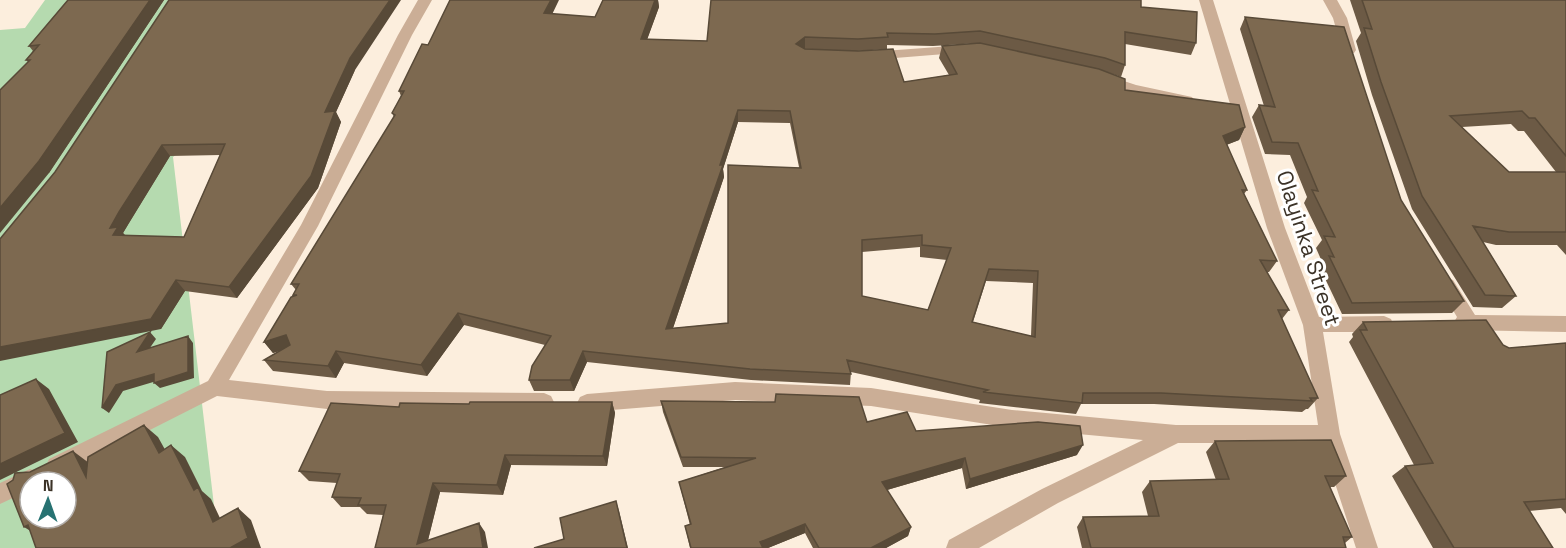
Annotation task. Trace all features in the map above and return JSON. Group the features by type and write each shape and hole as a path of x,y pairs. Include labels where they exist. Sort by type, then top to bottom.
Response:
{"street":[{"path":"215,387 309,226 405,35 425,0"},
{"name":"Olayinka Street","path":"1206,0 1233,110 1312,325 1330,434 1367,548"},
{"path":"1330,0 1340,18 1353,63"},
{"path":"857,57 978,49"},
{"path":"1091,74 1133,89 1203,104"},
{"path":"1439,271 1470,322"},
{"path":"1447,322 1566,324"},
{"path":"1312,325 1402,323"},
{"path":"0,494 215,387 327,400 597,403 735,391 871,397 1012,419 1176,434 1330,434"},
{"path":"957,548 1050,496 1176,434"}],"green space":[{"path":"45,0 380,0 173,157 219,548 0,548 0,30 25,28"}],"building":[{"path":"68,0 150,0 39,161 0,208 0,90 30,60 26,60 39,45 29,46"},
{"path":"169,0 390,0 350,58 325,112 335,111 311,176 229,287 176,280 151,319 0,347 0,239 55,172","holes":["225,144 184,237 113,235 118,227 110,228 162,145"]},
{"path":"450,0 551,0 544,13 595,17 603,0 655,0 641,39 707,41 711,0 1141,0 1141,7 1197,12 1196,43 1125,32 1125,65 1105,58 980,31 935,34 887,33 888,37 858,39 805,37 796,44 805,49 858,51 893,49 904,82 957,74 942,46 980,43 1099,69 1125,79 1125,90 1239,105 1245,127 1223,136 1247,190 1242,190 1277,261 1260,260 1289,310 1278,310 1318,398 1310,398 1312,401 1161,393 1083,393 1082,403 983,392 988,390 847,360 851,374 750,369 583,351 570,380 529,380 532,366 551,336 458,313 421,365 336,351 328,366 264,360 290,345 286,335 264,342 291,297 297,295 293,295 299,284 291,284 395,115 392,113 404,91 399,91 422,44 428,45","holes":["738,110 790,111 801,168 728,165 728,323 666,329 723,165 720,165","922,235 922,245 951,248 928,310 862,296 862,240","989,269 1038,271 1035,337 972,322"]},
{"path":"1362,0 1566,0 1566,156 1535,118 1529,118 1522,111 1450,116 1509,172 1566,172 1566,232 1509,232 1473,226 1516,296 1485,295 1422,196 1364,28 1372,29"},
{"path":"1245,17 1344,27 1401,200 1464,301 1352,303 1329,256 1334,257 1324,236 1335,237 1312,190 1318,191 1298,143 1272,142 1259,105 1275,107"},
{"path":"1486,320 1503,345 1509,348 1566,343 1566,499 1524,502 1553,548 1454,548 1405,466 1433,463 1360,330 1367,330 1363,322"},
{"path":"150,332 137,352 188,336 188,372 154,383 154,374 116,385 102,408 107,352"},
{"path":"36,379 65,433 0,464 0,395"},
{"path":"776,394 859,397 867,422 907,412 916,431 1038,422 1080,426 1083,445 970,479 965,458 882,482 911,527 871,548 819,548 805,524 760,542 763,548 691,548 685,526 691,524 679,482 756,458 681,457 661,401 775,402"},
{"path":"470,402 612,402 603,456 505,455 497,485 433,483 417,544 479,523 483,548 375,548 386,505 358,505 361,498 332,497 340,474 299,471 331,403 399,407 400,403 469,404"},
{"path":"144,425 159,453 171,445 194,490 198,487 213,522 238,508 248,538 230,548 36,548 30,530 78,530 78,470 34,470 73,451 86,477 88,457"},
{"path":"1331,440 1346,476 1325,476 1352,537 1343,537 1346,548 1091,548 1083,517 1159,516 1150,481 1229,479 1215,441"},
{"path":"15,473 18,473 18,512 7,484 13,480"},
{"path":"616,501 627,548 534,548 564,539 560,518"}]}
